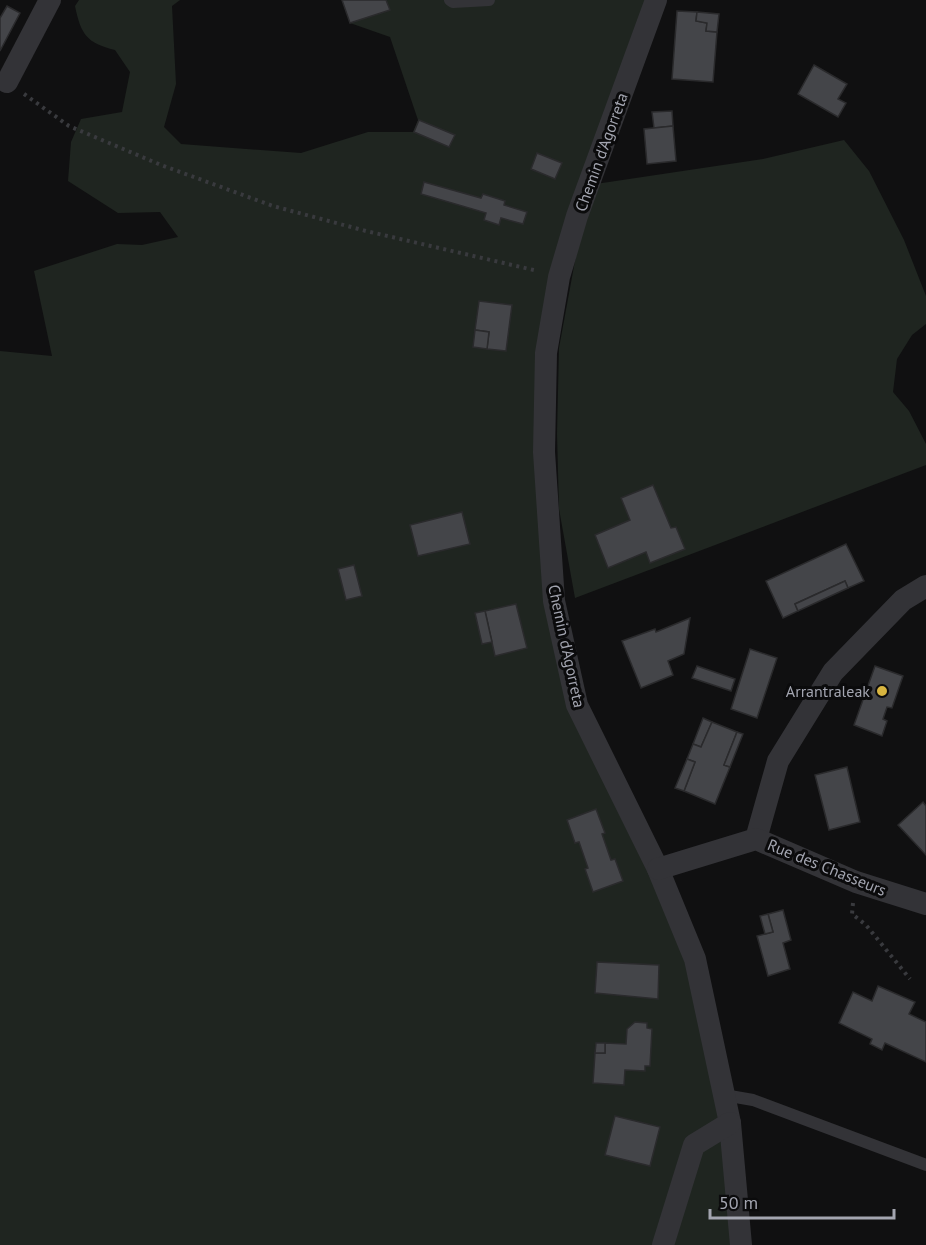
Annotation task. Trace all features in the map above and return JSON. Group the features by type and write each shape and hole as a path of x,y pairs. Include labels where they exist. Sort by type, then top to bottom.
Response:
{"street":[{"path":"7,82 50,0"},
{"name":"Chemin d'Agorreta","path":"656,0 577,216 559,277 546,353 544,452 554,601 577,705 658,869 695,959 730,1123 741,1245"},
{"path":"756,839 778,761 833,672 903,600 926,586"},
{"name":"Rue des Chasseurs","path":"658,869 756,839 856,882 926,904"},
{"path":"663,1245 693,1145 730,1123"}],"lane":[{"path":"450,0 453,2 489,0"},
{"path":"724,1095 753,1100 926,1165"}],"path":[{"path":"7,82 69,126 161,165 273,206 366,231 559,277"},
{"path":"856,882 852,914 866,925 910,979"}],"shaded area":[{"path":"79,0 180,0 172,6 176,84 164,127 181,144 301,153 368,132 413,132 418,120 390,37 350,23 342,0 656,0 589,185 763,159 844,140 869,171 904,240 926,296 926,324 912,335 897,359 893,392 909,411 926,444 926,465 575,598 559,509 557,434 559,348 588,190 559,277 544,452 577,705 695,959 746,1245 0,1245 0,351 52,356 34,271 117,244 142,245 178,237 160,212 118,213 68,181 71,142 81,119 122,112 130,72 115,50 92,41 83,31 75,6"}],"building":[{"path":"342,0 386,0 390,10 350,23"},
{"path":"7,6 20,13 0,51 0,18"},
{"path":"677,11 697,12 696,21 707,23 706,31 717,32 713,82 672,79"},
{"path":"697,12 719,14 717,32 706,31 707,23 696,21"},
{"path":"814,65 847,84 838,99 846,103 838,117 798,94"},
{"path":"672,111 673,126 654,128 652,112"},
{"path":"419,120 455,135 449,147 414,132"},
{"path":"673,126 676,161 647,164 644,129"},
{"path":"537,153 562,163 555,179 531,169"},
{"path":"424,182 481,198 483,194 505,201 504,205 527,212 523,224 501,218 499,225 484,220 486,213 421,194"},
{"path":"479,301 512,305 506,351 487,349 489,332 475,330"},
{"path":"475,330 489,332 487,349 473,347"},
{"path":"653,485 671,528 676,527 685,549 650,563 646,552 608,568 595,535 630,520 621,498"},
{"path":"462,512 470,544 418,556 410,525"},
{"path":"846,544 864,581 848,588 845,581 795,604 798,611 783,618 766,581"},
{"path":"354,565 362,596 346,600 338,569"},
{"path":"845,581 848,588 798,611 795,604"},
{"path":"516,604 527,648 495,656 485,611"},
{"path":"485,611 492,642 482,644 475,613"},
{"path":"690,618 684,654 668,661 673,675 641,688 622,641 655,629 656,632"},
{"path":"750,649 777,658 757,718 731,709"},
{"path":"697,666 735,679 731,691 692,678"},
{"name":"Arrantraleak","path":"875,666 903,676 892,708 887,707 883,719 887,721 882,736 854,725"},
{"path":"703,718 712,722 701,747 693,744"},
{"path":"712,722 737,732 724,765 730,767 715,804 684,791 695,762 687,759 693,744 701,747"},
{"path":"737,732 743,734 730,767 724,765"},
{"path":"687,759 695,762 684,791 675,788"},
{"path":"847,767 860,822 829,830 815,775"},
{"path":"923,802 926,806 926,855 898,825"},
{"path":"596,809 605,833 602,834 611,860 615,859 623,881 593,892 579,842 575,843 567,820"},
{"path":"783,910 791,940 783,943 790,969 768,976 757,936 773,932 768,914"},
{"path":"768,914 773,932 765,934 760,916"},
{"path":"597,962 659,965 658,999 595,993"},
{"path":"878,986 915,1002 909,1014 926,1022 926,1062 885,1043 882,1050 870,1044 872,1039 839,1023 853,992 872,1001"},
{"path":"635,1022 647,1023 647,1028 652,1029 650,1066 645,1066 645,1071 625,1070 624,1085 593,1083 595,1053 605,1053 605,1043 626,1044 627,1029"},
{"path":"596,1043 605,1043 605,1053 595,1053"},
{"path":"615,1116 660,1127 650,1166 605,1155"}],"place":[{"name":"Arrantraleak","path":"882,691"}]}
